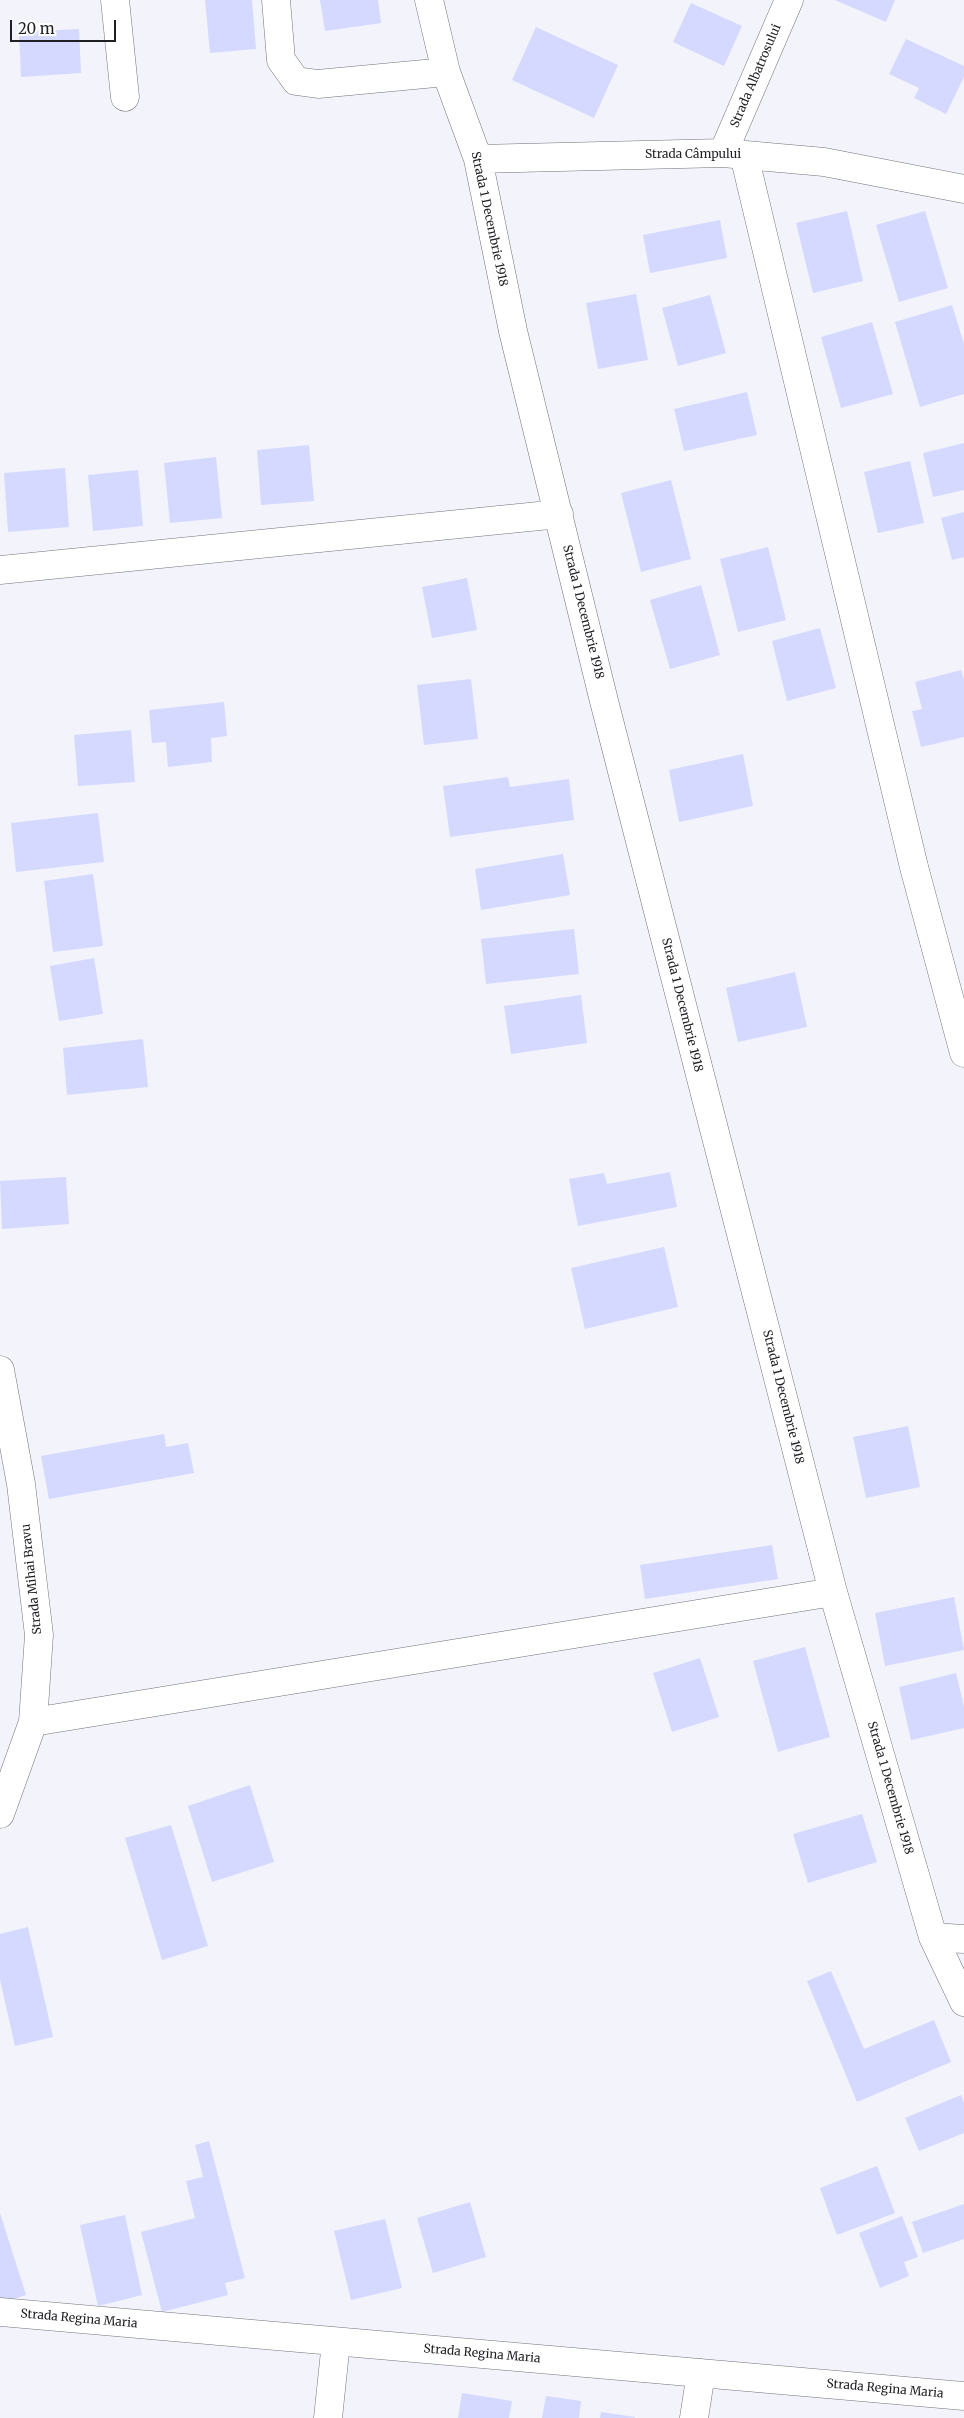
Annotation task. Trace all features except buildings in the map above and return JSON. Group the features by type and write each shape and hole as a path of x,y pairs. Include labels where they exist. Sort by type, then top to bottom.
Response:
{"street":[{"path":"114,0 125,98"},
{"path":"276,0 281,60 296,81 318,84 446,72"},
{"name":"Strada 1 Decembrie 1918","path":"429,0 446,72 478,159 513,331 604,701 833,1592 932,1937 964,2002"},
{"name":"Strada Albatrosului","path":"734,154 789,0"},
{"path":"734,154 914,867 964,1053"},
{"name":"Strada Câmpului","path":"478,159 734,154 824,162 964,189"},
{"path":"0,570 559,514"},
{"name":"Strada Mihai Bravu","path":"0,1370 21,1484 39,1635 33,1722 0,1814"},
{"path":"33,1722 833,1592"},
{"path":"932,1937 964,1939"},
{"name":"Strada Regina Maria","path":"0,2312 964,2396"},
{"path":"328,2418 336,2342"},
{"path":"694,2418 701,2373"}]}
